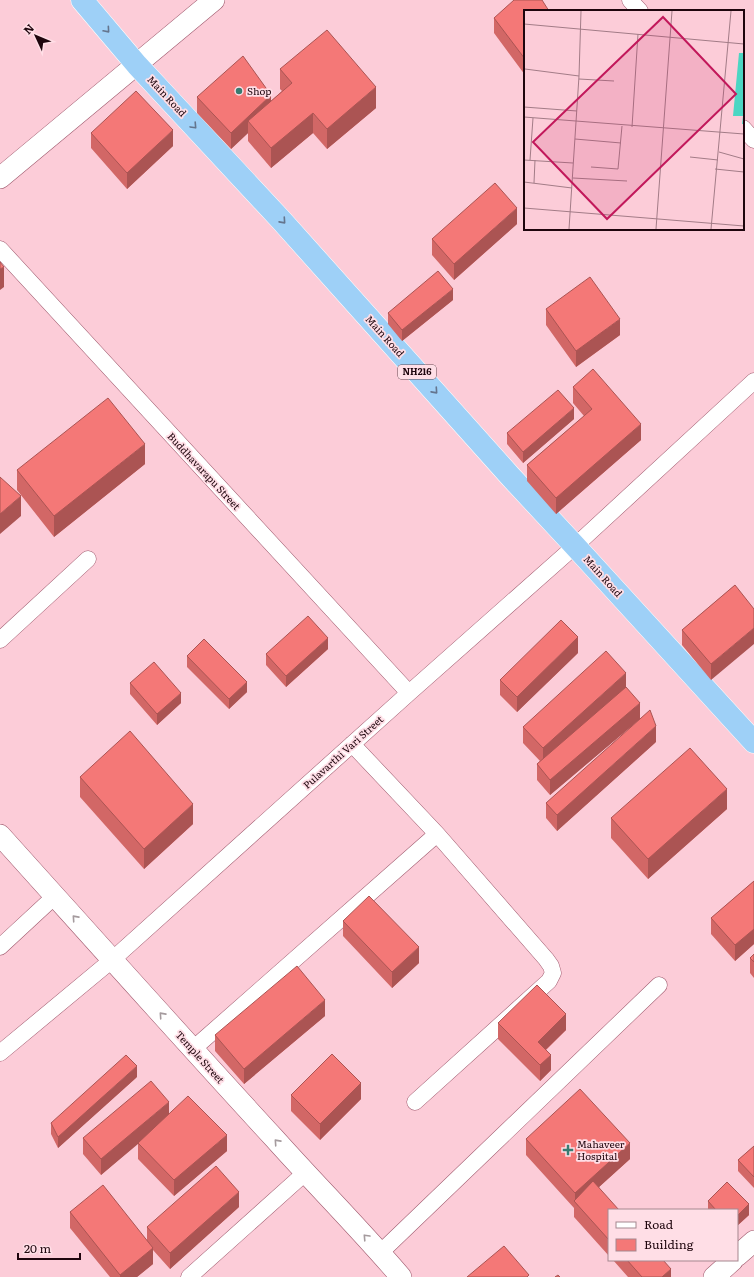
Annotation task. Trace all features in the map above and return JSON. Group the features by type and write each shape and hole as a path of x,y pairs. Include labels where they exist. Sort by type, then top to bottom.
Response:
{"highway":[{"name":"Main Road","path":"82,0 137,65 282,221 510,476 576,546 754,742"}],"street":[{"path":"0,178 214,0"},
{"path":"630,0 639,10"},
{"path":"744,129 754,140"},
{"name":"Buddhavarapu Street","path":"0,249 409,693"},
{"name":"Pulavarthi Vari Street","path":"0,1053 112,960 409,693 576,546 754,381"},
{"path":"0,640 88,559"},
{"path":"352,744 437,834 546,959 551,966 553,973 548,981 415,1102"},
{"path":"193,1049 437,834"},
{"name":"Temple Street","path":"0,835 401,1277"},
{"path":"0,947 55,896"},
{"path":"380,1253 659,985"},
{"path":"189,1277 305,1172"},
{"path":"738,1255 754,1241"},
{"path":"714,1277 732,1261"}],"building":[{"path":"514,0 542,0 548,10 524,10 524,58 494,18"},
{"path":"327,30 376,87 327,129 313,113 271,148 248,121 292,83 280,69"},
{"name":"Shop","path":"243,56 271,95 231,133 197,97"},
{"path":"136,91 173,130 127,173 91,133"},
{"path":"495,183 517,208 454,264 432,239"},
{"path":"0,262 4,267 0,269"},
{"path":"438,271 453,289 402,330 388,313"},
{"path":"590,277 620,319 576,351 546,309"},
{"path":"593,369 641,424 556,498 527,465 592,409 573,387"},
{"path":"558,390 574,408 523,452 507,433"},
{"path":"108,398 145,444 54,516 17,470"},
{"path":"0,477 21,496 0,514"},
{"path":"735,585 754,609 754,628 711,664 682,630"},
{"path":"308,616 328,638 286,676 266,654"},
{"path":"561,620 578,637 517,697 500,680"},
{"path":"204,639 247,682 229,699 187,656"},
{"path":"606,651 626,673 543,748 523,727"},
{"path":"154,662 181,693 157,714 130,683"},
{"path":"626,687 640,703 550,780 537,764"},
{"path":"650,710 656,726 557,815 546,803"},
{"path":"130,731 193,804 144,849 80,777"},
{"path":"690,748 727,789 648,859 611,818"},
{"path":"754,881 754,929 735,945 711,918"},
{"path":"369,896 419,947 392,972 343,921"},
{"path":"754,954 754,962 750,958"},
{"path":"297,966 325,1000 244,1069 215,1035"},
{"path":"537,985 566,1014 538,1042 551,1055 540,1065 498,1023"},
{"path":"332,1054 361,1083 320,1124 291,1095"},
{"path":"126,1055 137,1066 58,1137 51,1123"},
{"path":"151,1081 169,1102 101,1159 83,1138"},
{"path":"580,1089 630,1143 575,1193 526,1139"},
{"path":"188,1096 227,1135 174,1180 138,1143"},
{"path":"754,1146 754,1177 738,1160"},
{"path":"216,1166 239,1192 170,1253 147,1227"},
{"path":"593,1181 618,1209 608,1209 608,1239 574,1201"},
{"path":"727,1182 749,1204 738,1215 738,1209 715,1209 708,1201"},
{"path":"103,1185 153,1248 120,1275 70,1212"},
{"path":"504,1246 529,1275 527,1277 467,1277"},
{"path":"628,1261 664,1261 671,1269 662,1277 642,1277"}],"place":[{"name":"Shop","path":"239,91"},
{"name":"Mahaveer Hospital","path":"568,1150"}]}
